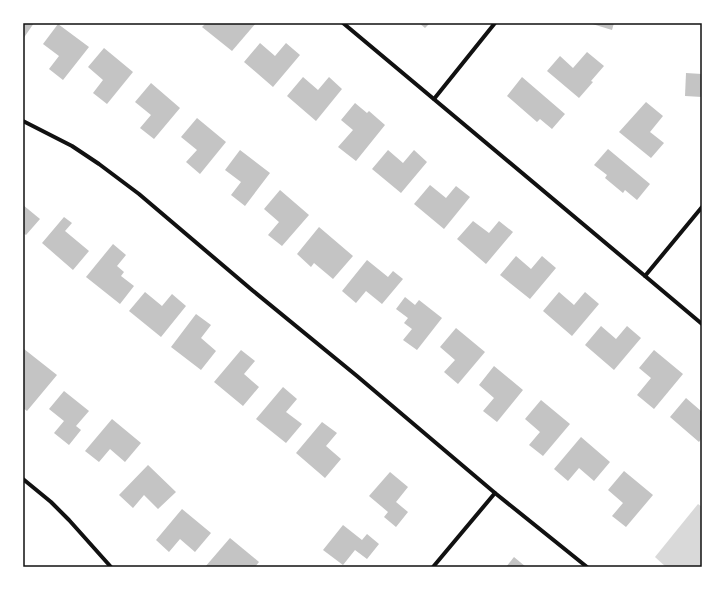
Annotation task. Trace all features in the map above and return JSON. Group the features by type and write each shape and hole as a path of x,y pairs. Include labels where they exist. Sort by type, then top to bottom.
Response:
{"street":[{"path":"343,23 702,324"},
{"path":"434,99 495,23"},
{"path":"23,121 72,146 139,194 495,493 587,567"},
{"path":"645,276 702,207"},
{"path":"23,480 69,520 111,567"},
{"path":"433,567 495,493"}],"shaded area":[{"path":"698,504 702,507 702,567 666,567 655,557"}],"building":[{"path":"23,23 34,23 23,39"},
{"path":"206,23 256,23 232,51 202,27"},
{"path":"419,23 430,23 425,28"},
{"path":"589,23 614,23 612,30"},
{"path":"58,24 89,47 63,80 49,69 59,56 43,44"},
{"path":"260,43 275,56 286,43 300,55 273,87 244,62"},
{"path":"104,48 133,72 107,104 93,93 103,80 88,67"},
{"path":"587,52 604,66 579,98 547,71 560,56 573,68"},
{"path":"686,73 702,74 702,97 685,96"},
{"path":"303,77 318,90 329,77 342,89 316,121 287,96"},
{"path":"522,77 565,114 552,129 540,119 537,122 507,96"},
{"path":"151,83 180,108 154,139 140,128 151,115 135,102"},
{"path":"646,102 663,116 650,132 664,143 651,158 619,132"},
{"path":"355,103 367,113 369,111 385,125 356,161 338,147 353,130 341,120"},
{"path":"197,118 226,142 200,174 186,162 197,150 181,137"},
{"path":"608,149 650,184 637,200 625,190 623,193 605,178 607,175 594,165"},
{"path":"240,150 270,173 245,206 231,195 241,182 225,170"},
{"path":"388,150 403,163 414,150 427,162 401,193 372,169"},
{"path":"430,185 446,198 456,186 470,197 444,229 414,204"},
{"path":"280,190 309,215 282,246 268,235 279,222 264,209"},
{"path":"23,205 40,219 26,235 23,233"},
{"path":"64,217 72,223 65,231 89,251 73,270 42,243"},
{"path":"473,221 489,233 499,221 513,232 486,264 457,239"},
{"path":"319,227 353,256 333,279 314,263 311,267 297,254"},
{"path":"113,244 126,255 117,266 124,272 121,276 134,286 120,304 86,277"},
{"path":"516,256 531,269 542,256 556,268 530,299 500,275"},
{"path":"367,260 388,277 393,271 403,279 382,304 366,291 356,303 342,291"},
{"path":"145,292 162,306 172,294 186,306 161,337 129,311"},
{"path":"559,292 574,305 585,292 599,304 572,336 543,311"},
{"path":"405,297 415,305 419,300 442,318 417,350 403,340 412,329 404,323 408,318 396,309"},
{"path":"196,314 211,325 201,338 216,351 201,370 171,347"},
{"path":"601,326 616,339 627,326 641,338 614,370 585,345"},
{"path":"456,328 485,352 458,384 444,372 455,360 440,347"},
{"path":"24,349 57,375 27,411 23,408"},
{"path":"241,350 255,361 244,374 259,387 243,406 214,382"},
{"path":"654,350 683,374 654,409 637,395 651,378 639,368"},
{"path":"494,366 523,390 497,422 483,411 494,398 479,385"},
{"path":"283,387 297,399 286,412 302,424 286,443 256,419"},
{"path":"64,391 89,411 76,426 81,430 69,445 54,433 64,421 49,409"},
{"path":"686,398 701,411 702,410 702,438 699,442 670,417"},
{"path":"541,400 570,424 543,456 529,445 540,432 525,419"},
{"path":"112,419 141,443 125,462 110,449 99,462 85,451"},
{"path":"322,422 337,433 326,446 341,459 325,478 296,453"},
{"path":"581,437 610,462 594,481 579,468 568,481 554,469"},
{"path":"148,465 176,492 158,509 144,495 133,508 119,495"},
{"path":"624,471 653,495 626,527 612,516 623,503 608,490"},
{"path":"390,472 408,487 396,502 408,512 396,527 384,517 388,512 369,496"},
{"path":"182,509 211,533 195,552 180,539 169,552 156,540"},
{"path":"343,525 362,540 367,534 379,544 367,559 355,550 343,565 323,550"},
{"path":"230,538 259,562 255,567 205,567"},
{"path":"514,557 526,567 506,567"}]}
